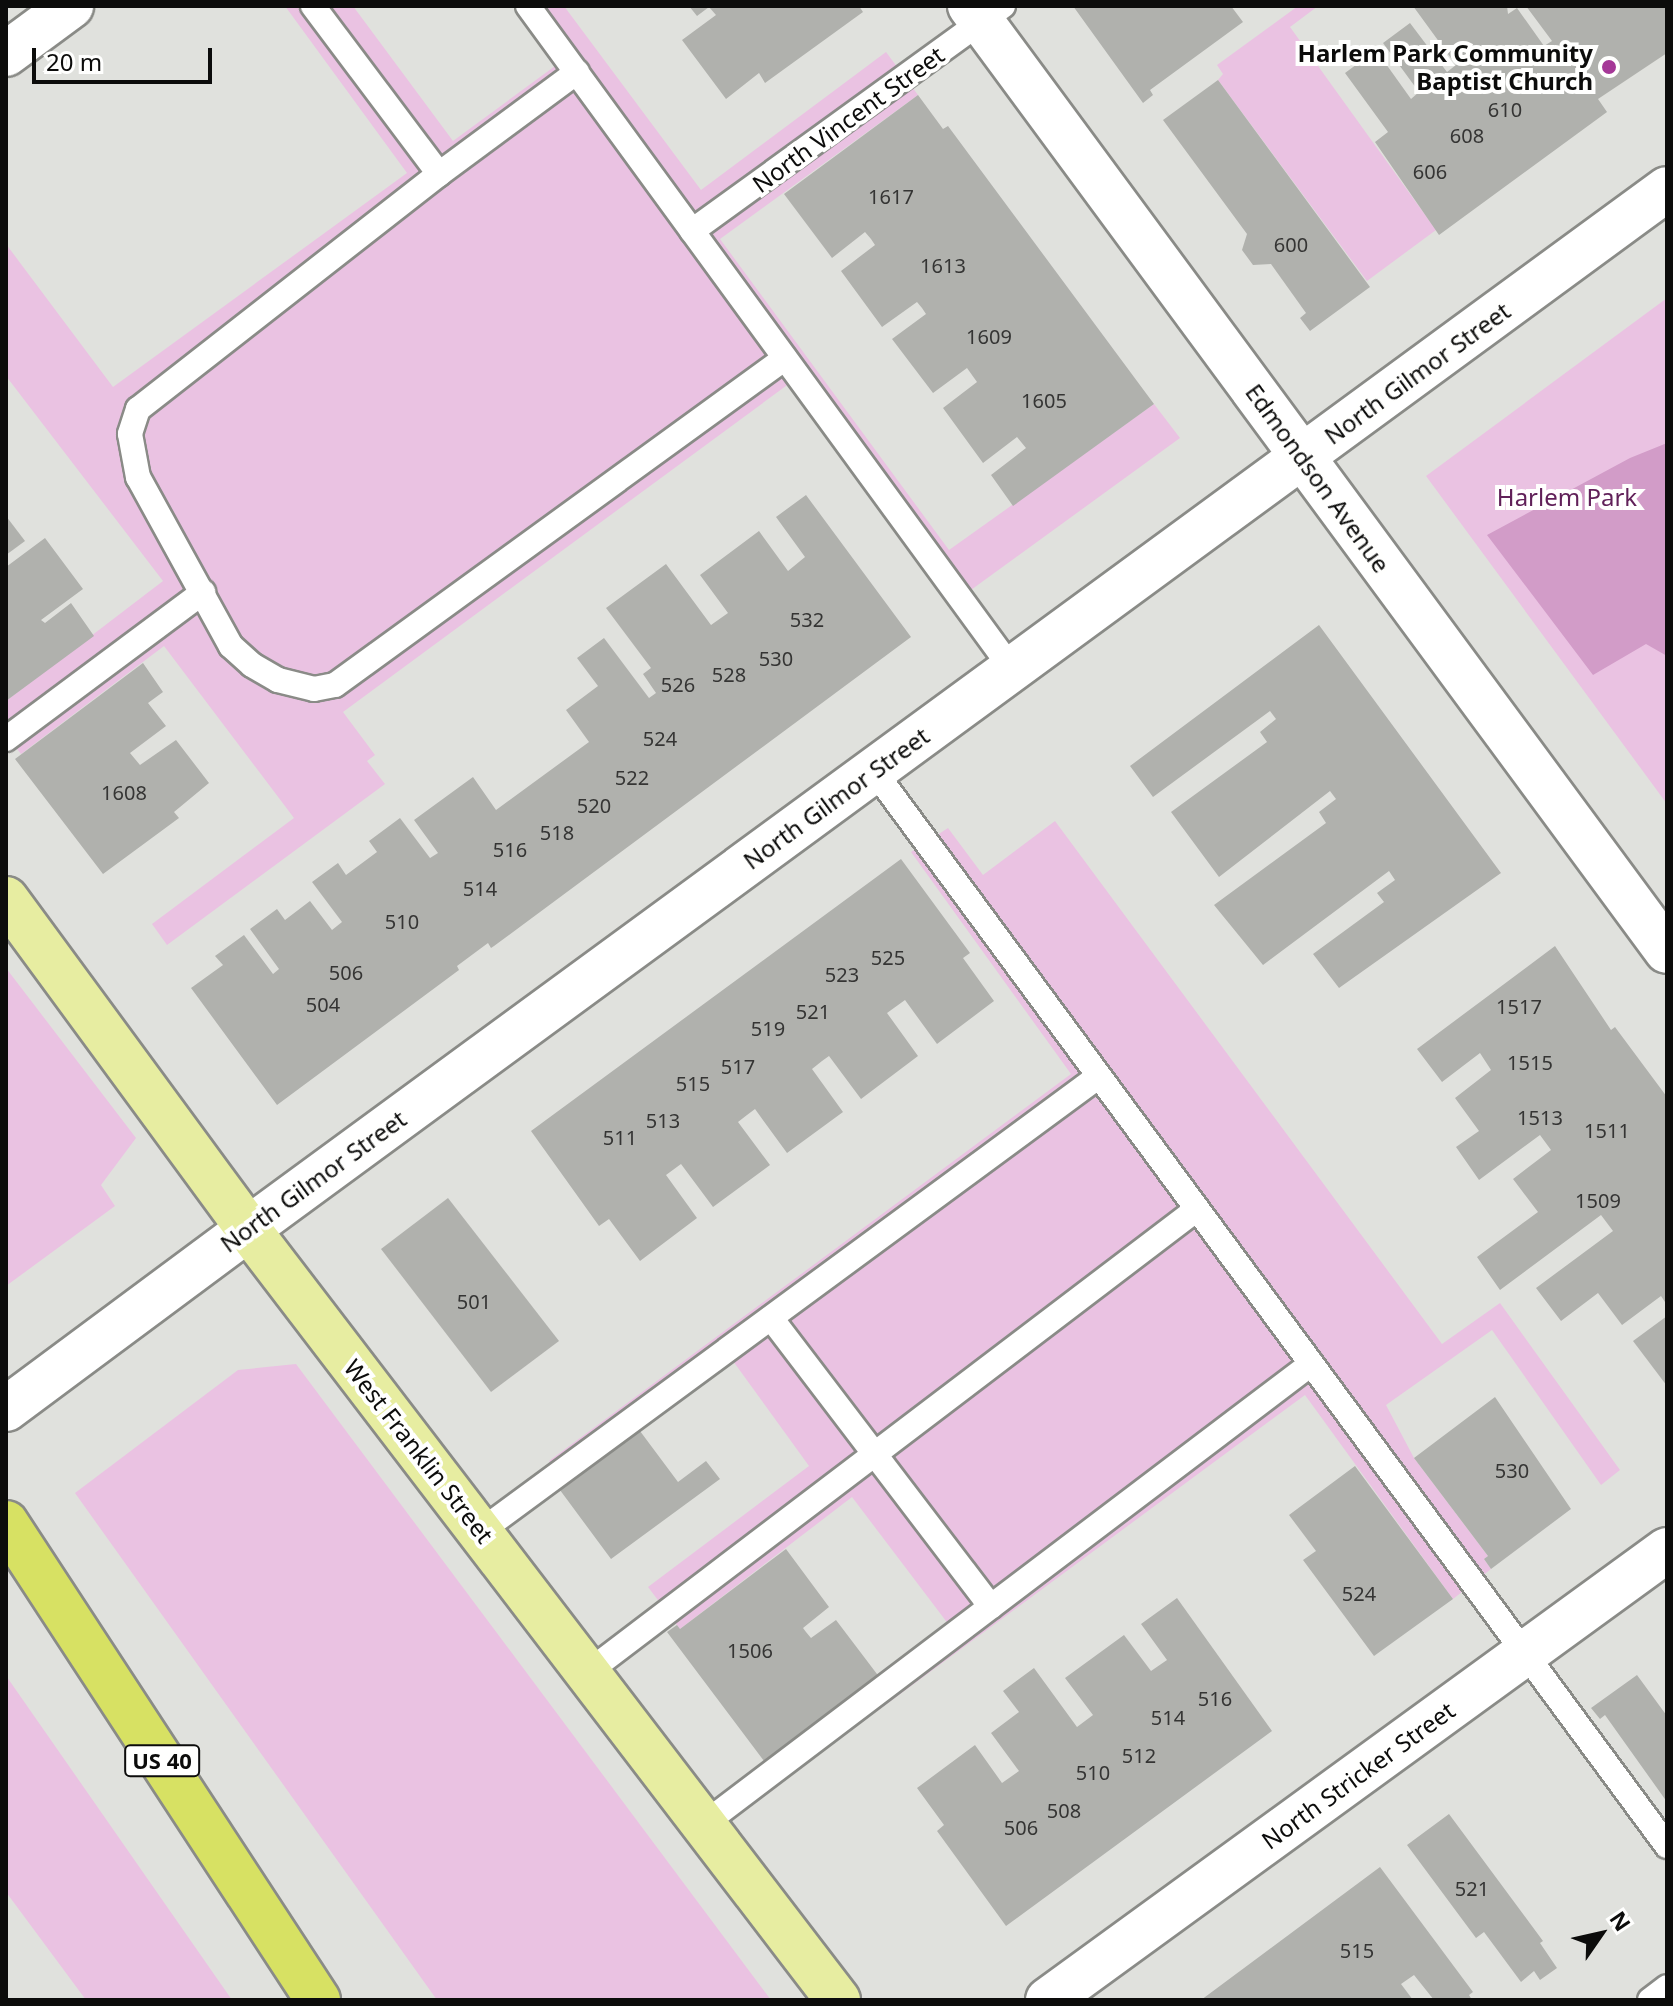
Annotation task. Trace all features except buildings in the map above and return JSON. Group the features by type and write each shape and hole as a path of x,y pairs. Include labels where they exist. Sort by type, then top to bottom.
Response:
{"highway":[{"name":"US 40","path":"6,1523 318,2000"}],"main road":[{"name":"West Franklin Street","path":"6,899 248,1229 838,2000"}],"street":[{"path":"6,54 71,6"},
{"name":"Edmondson Avenue","path":"985,11 1302,457 1667,951"},
{"name":"North Gilmor Street","path":"10,1406 1667,189"},
{"name":"North Stricker Street","path":"1048,2000 1667,1550"}],"lane":[{"path":"313,6 439,174"},
{"path":"528,6 1012,669"},
{"name":"North Vincent Street","path":"692,231 985,11"},
{"path":"577,72 439,174 138,409 130,434 138,477 231,646 252,665 278,680 314,689 335,685 785,358"},
{"path":"6,739 203,592"},
{"path":"874,771 1667,1846"},
{"path":"481,1531 1099,1076"},
{"path":"588,1672 1197,1209"},
{"path":"771,1318 991,1607"},
{"path":"704,1824 1311,1364"},
{"path":"1650,2000 1667,1987"}],"green space":[{"path":"285,6 353,6 453,141 566,58 527,6 564,6 701,190 886,52 918,95 720,239 949,550 1154,404 1180,438 953,603 790,383 343,712 375,755 367,761 385,784 167,945 152,924 294,818 164,646 21,754 6,735 6,701 163,581 6,376 6,244 113,387 407,173"},
{"path":"1298,6 1318,6 1290,27 1436,230 1367,281 1218,80 1223,74 1217,65"},
{"name":"Harlem Park","path":"1667,298 1667,804 1426,476"},
{"path":"1667,443 1667,656 1646,644 1593,675 1487,535 1630,458"},
{"path":"1055,821 1442,1344 1500,1303 1620,1470 1601,1485 1492,1330 1386,1405 1414,1458 1488,1556 1484,1559 1491,1569 1453,1599 1305,1395 789,1776 774,1754 949,1625 852,1497 680,1629 648,1587 809,1466 733,1361 570,1483 549,1461 1071,1074 911,852 948,828 983,875"},
{"path":"6,968 136,1138 101,1185 115,1206 6,1286"},
{"path":"296,1364 771,2000 437,2000 75,1493 238,1370"},
{"path":"6,1675 232,2000 86,2000 6,1892"}],"place":[{"name":"Harlem Park Community Baptist Church","path":"1609,67"}]}
